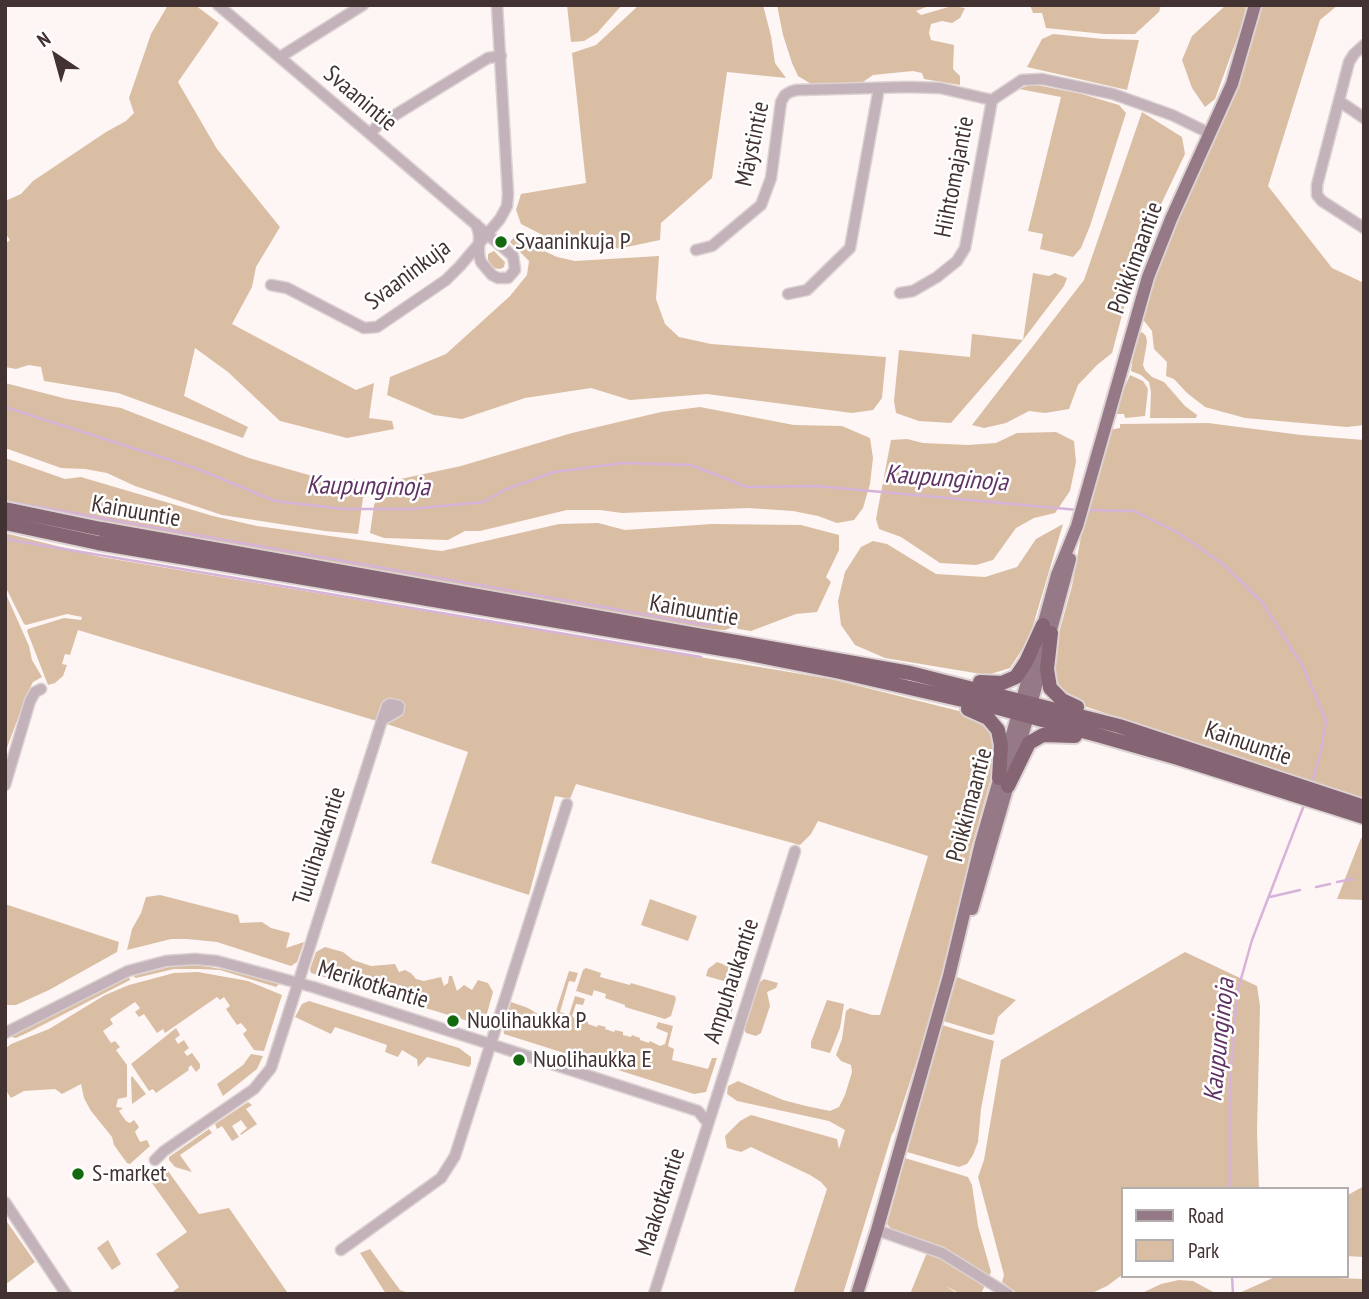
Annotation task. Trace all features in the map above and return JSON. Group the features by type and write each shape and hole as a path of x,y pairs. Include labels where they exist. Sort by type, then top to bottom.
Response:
{"highway":[{"name":"Kainuuntie","path":"5,509 101,529 816,655 930,678 1134,738 1317,796 1364,807"},
{"name":"Kainuuntie","path":"5,523 98,543 734,651 904,687 1025,708"},
{"path":"930,678 995,684 1010,680 1022,671 1047,629"},
{"path":"1047,629 1048,680 1055,695 1134,738"},
{"path":"904,687 981,713 994,723 1001,738 1004,782"},
{"path":"1004,782 1024,749 1043,735 1134,738"},
{"name":"Kainuuntie","path":"1317,796 1364,817"}],"main road":[{"name":"Poikkimaantie","path":"857,1294 950,972 977,893 1004,782 1047,629 1065,581 1076,529 1148,277 1158,248 1232,84 1255,5"}],"street":[{"name":"Svaanintie","path":"218,5 280,57 488,234 513,256 516,265 513,274 503,279 492,275 481,262 480,234 476,224"},
{"path":"280,57 363,5"},
{"name":"Svaaninkuja","path":"271,285 287,288 370,329 377,327 446,280 488,234 503,212 508,194 497,5"},
{"path":"1364,44 1349,62 1317,185 1317,195 1322,201 1364,228"},
{"path":"370,134 386,121 476,65 501,55"},
{"name":"Hiihtomajantie","path":"900,293 913,291 937,277 957,261 965,248 992,100 1022,80 1042,79 1114,94 1172,115 1209,133"},
{"path":"788,294 803,293 850,248 879,88"},
{"name":"Mäystintie","path":"695,250 712,246 761,205 771,178 781,102 785,95 796,90 940,88 992,100"},
{"path":"1339,101 1364,118"},
{"path":"5,785 30,701 35,692 41,689"},
{"name":"Tuulihaukantie","path":"155,1160 265,1078 276,1056 382,720"},
{"path":"341,1250 441,1178 455,1156 566,804"},
{"name":"Ampuhaukantie","path":"707,1122 795,851"},
{"name":"Merikotkantie","path":"5,1033 128,971 166,961 217,961 698,1111 707,1122"},
{"name":"Merikotkantie","path":"5,1025 24,1022"},
{"name":"Maakotkantie","path":"654,1294 707,1122"},
{"path":"5,1202 66,1294"},
{"path":"877,1230 942,1253 1008,1294"}],"green space":[{"path":"168,5 195,5 219,23 178,82 217,149 280,227 256,267 252,287 232,324 356,390 374,383 369,418 392,421 394,429 347,438 280,421 228,372 195,348 184,396 248,427 243,438 118,393 44,381 41,367 5,367 5,244 10,240 5,233 5,201 21,194 33,181 126,121 134,113 129,98 151,34"},
{"path":"567,5 622,5 597,33 584,41 571,42"},
{"path":"639,5 763,5 775,63 786,78 727,72 712,178 661,223 660,240 622,248 568,248 521,224 516,210 521,194 586,183 572,53 596,45"},
{"path":"777,5 931,5 916,11 921,15 952,6 965,8 960,18 952,23 942,21 931,24 929,33 931,40 954,45 953,69 960,76 960,85 924,79 922,73 913,71 873,75 863,82 813,85 798,76 792,63"},
{"path":"1030,5 1161,5 1159,12 1135,34 1104,34 1046,28 1042,13 1033,13"},
{"path":"1226,5 1246,5 1243,22 1215,99 1205,107 1192,88 1182,60 1192,36"},
{"path":"1260,5 1338,5 1320,20 1268,186 1332,268 1364,283 1364,425 1347,427 1245,418 1205,407 1174,379 1166,376 1167,362 1154,349 1152,331 1141,317 1163,250 1230,104"},
{"path":"1053,34 1139,40 1127,90 1027,67 1042,39"},
{"path":"1032,84 1119,105 1126,113 1090,226 1081,248 1073,257 1040,249 1043,234 1028,231 1061,97 1019,89"},
{"path":"1142,112 1182,137 1185,154 1153,221 1127,296 1112,353 1078,385 1069,409 1045,413 1029,411 1006,423 984,428 972,425 1084,280"},
{"path":"514,237 557,257 575,261 659,256 656,299 665,324 679,337 711,344 886,357 882,398 873,410 852,413 707,394 630,400 591,388 525,398 462,419 434,415 387,395 390,377 446,354 510,296 527,275 529,261 510,242"},
{"path":"494,251 505,262 500,269 493,268 488,260 488,254"},
{"path":"1033,273 1049,276 1055,273 1067,278 1064,286 1023,340"},
{"path":"1142,332 1147,342 1143,365 1145,370 1152,377 1164,382 1185,406 1197,415 1196,418 1150,418 1149,382 1131,371 1136,335"},
{"path":"972,334 1023,340 951,423 919,421 896,413 894,401 899,350 970,357"},
{"path":"1130,375 1143,381 1148,389 1145,416 1125,418 1124,414 1117,414 1111,418"},
{"path":"5,383 67,399 121,408 249,458 330,481 371,481 363,498 358,534 222,515 135,486 107,473 61,468 5,448"},
{"path":"700,407 794,425 842,426 870,438 873,458 870,484 863,508 854,520 837,523 793,511 748,508 622,513 567,510 480,531 465,531 448,540 384,538 370,533 374,505 383,487 396,480 461,466 572,433 661,412"},
{"path":"1208,423 1364,440 1364,800 1081,705 1058,690 1052,668 1054,651 1109,430 1120,428 1120,424"},
{"path":"1056,432 1074,441 1076,462 1070,491 1055,513 1034,518 1016,528 993,560 976,565 940,563 901,537 879,529 876,519 891,440 968,445 996,443 1017,433"},
{"path":"5,458 65,479 81,477 213,516 257,526 432,550 442,551 559,524 598,523 625,530 712,524 801,525 839,535 839,550 826,577 831,582 817,612 796,614 751,631 738,629 736,626 725,630 689,628 5,507"},
{"path":"1063,524 1029,639 1010,668 987,675 885,658 855,645 841,625 838,601 845,572 861,547 873,541 887,544 936,574 985,577 1017,567 1036,539"},
{"path":"5,533 101,557 831,679 975,715 992,726 997,757 971,849 954,936 843,1294 793,1294 827,1189 810,1175 751,1147 741,1152 727,1148 725,1136 740,1121 751,1115 837,1139 839,1149 845,1130 829,1121 737,1101 727,1094 728,1086 738,1081 783,1100 806,1106 830,1111 839,1107 852,1072 851,1065 841,1061 836,1055 842,1039 846,1011 850,1008 880,1015 928,856 818,821 811,834 800,845 576,784 570,799 555,796 529,895 431,863 468,752 393,726 78,630 70,655 65,654 62,664 67,665 63,676 48,685 28,629 64,618 81,620 82,617 67,614 24,624 5,586"},
{"path":"5,592 29,646 32,660 42,677 33,682 27,694 5,753"},
{"path":"1361,838 1364,839 1364,900 1337,899"},
{"path":"160,895 238,915 240,923 262,922 271,928 290,933 286,948 304,942 297,962 291,966 217,942 187,939 171,939 127,950 132,929 146,897"},
{"path":"650,899 697,916 688,941 641,925"},
{"path":"5,904 119,942 117,952 49,990 16,1005 5,1004"},
{"path":"325,947 343,952 353,960 371,966 395,964 399,972 405,970 416,979 424,981 441,977 444,986 448,983 449,976 452,976 457,991 464,985 472,990 478,980 488,983 493,992 484,1024 311,973 316,952"},
{"path":"1185,952 1257,986 1260,1006 1257,1132 1259,1187 1120,1187 1120,1276 1090,1294 1018,1294 1002,1282 1004,1275 978,1177 984,1160 1001,1060"},
{"path":"717,962 744,972 729,1021 721,1018 731,983 706,976 708,969"},
{"path":"198,965 250,974 279,984 276,987 220,970 174,969 136,978 133,976 173,966"},
{"path":"586,968 601,973 600,977 675,996 671,1016 665,1019 625,1007 605,998 606,994 594,990 592,996 576,991"},
{"path":"569,971 578,973 575,982 569,981 560,1012 569,1015 575,996 585,999 583,1005 576,1004 572,1016 576,1020 581,1019 614,1032 623,1032 623,1035 632,1035 660,1046 665,1044 668,1033 656,1028 658,1022 673,1026 668,1046 674,1049 672,1060 708,1069 712,1058 717,1058 706,1092 694,1094 504,1034 503,1028 511,1002 543,1017 555,1014"},
{"path":"198,972 248,981 282,995 264,1051 254,1050 243,1034 247,1030 241,1023 237,1025 226,1009 230,1006 224,997 220,1000 217,997 165,1033 163,1029 157,1033 144,1014 139,1017 135,1012 140,1008 135,1002 110,1019 113,1024 103,1031 111,1043 115,1041 120,1047 116,1050 127,1065 127,1097 118,1099 116,1107 123,1108 119,1111 126,1121 130,1123 134,1120 139,1127 135,1132 140,1142 147,1140 150,1146 130,1164 91,1111 81,1084 62,1094 55,1089 24,1091 11,1098 5,1089 5,1049 11,1044 49,1029 105,995 129,985 174,973"},
{"path":"129,977 130,980 29,1032 16,1038 8,1036"},
{"path":"957,977 1016,1000 998,1017 994,1034 943,1021"},
{"path":"764,979 778,983 776,988 767,992 770,1006 761,1033 756,1036 746,1033 744,1029 759,983"},
{"path":"827,1000 844,1004 840,1028 830,1053 811,1048"},
{"path":"309,1001 459,1048 471,1057 471,1064 469,1067 427,1057 418,1067 417,1059 402,1050 398,1057 385,1052 387,1045 335,1027 331,1034 295,1017 302,1004"},
{"path":"942,1025 994,1041 981,1109 978,1142 967,1164 959,1167 907,1152"},
{"path":"176,1028 180,1035 175,1039 178,1044 184,1040 189,1048 184,1052 187,1056 192,1053 200,1068 196,1072 191,1065 189,1070 156,1093 153,1089 149,1091 131,1064"},
{"path":"251,1054 263,1056 257,1069 223,1096 217,1084 243,1065"},
{"path":"132,1076 146,1094 132,1104 131,1078"},
{"path":"248,1102 252,1105 246,1109 257,1124 241,1135 247,1128 241,1120 232,1126 239,1137 232,1141 222,1126 217,1129 215,1124"},
{"path":"209,1129 212,1133 180,1155 192,1172 175,1167 169,1157"},
{"path":"905,1158 968,1177 991,1272 981,1294 961,1294 945,1286 958,1294 910,1294 930,1245 894,1232 887,1224"},
{"path":"168,1171 199,1214 229,1208 287,1292 170,1294 179,1287 156,1254 187,1232 152,1183"},
{"path":"1364,1186 1364,1257 1348,1256 1348,1195"},
{"path":"5,1219 35,1262 5,1285"},
{"path":"108,1240 121,1264 112,1270 97,1248"},
{"path":"370,1249 400,1290 411,1294 386,1294 360,1253"},
{"path":"1273,1278 1364,1279 1364,1294 1237,1294"},
{"path":"1179,1280 1193,1281 1217,1294 1140,1294 1161,1284"}],"waterway":[{"name":"Kaupunginoja","path":"5,407 195,468 275,501 344,509 411,509 483,502 507,489 554,472 623,463 691,465 747,487 817,486 1078,510"},
{"path":"5,501 699,624 718,624"},
{"name":"Kaupunginoja","path":"1085,510 1134,511 1177,532 1223,564 1262,602 1302,665 1326,720 1311,786"},
{"path":"5,539 701,657"},
{"name":"Kaupunginoja","path":"1230,1187 1230,1079 1237,993 1252,940 1304,805"},
{"path":"1337,882 1353,879"},
{"path":"1316,887 1330,884"},
{"path":"1270,897 1300,890"},
{"name":"Kaupunginoja","path":"1232,1278 1233,1294"}],"place":[{"name":"Svaaninkuja P","path":"501,242"},
{"name":"Nuolihaukka P","path":"453,1021"},
{"name":"Nuolihaukka E","path":"519,1060"},
{"name":"S-market","path":"78,1174"}]}
